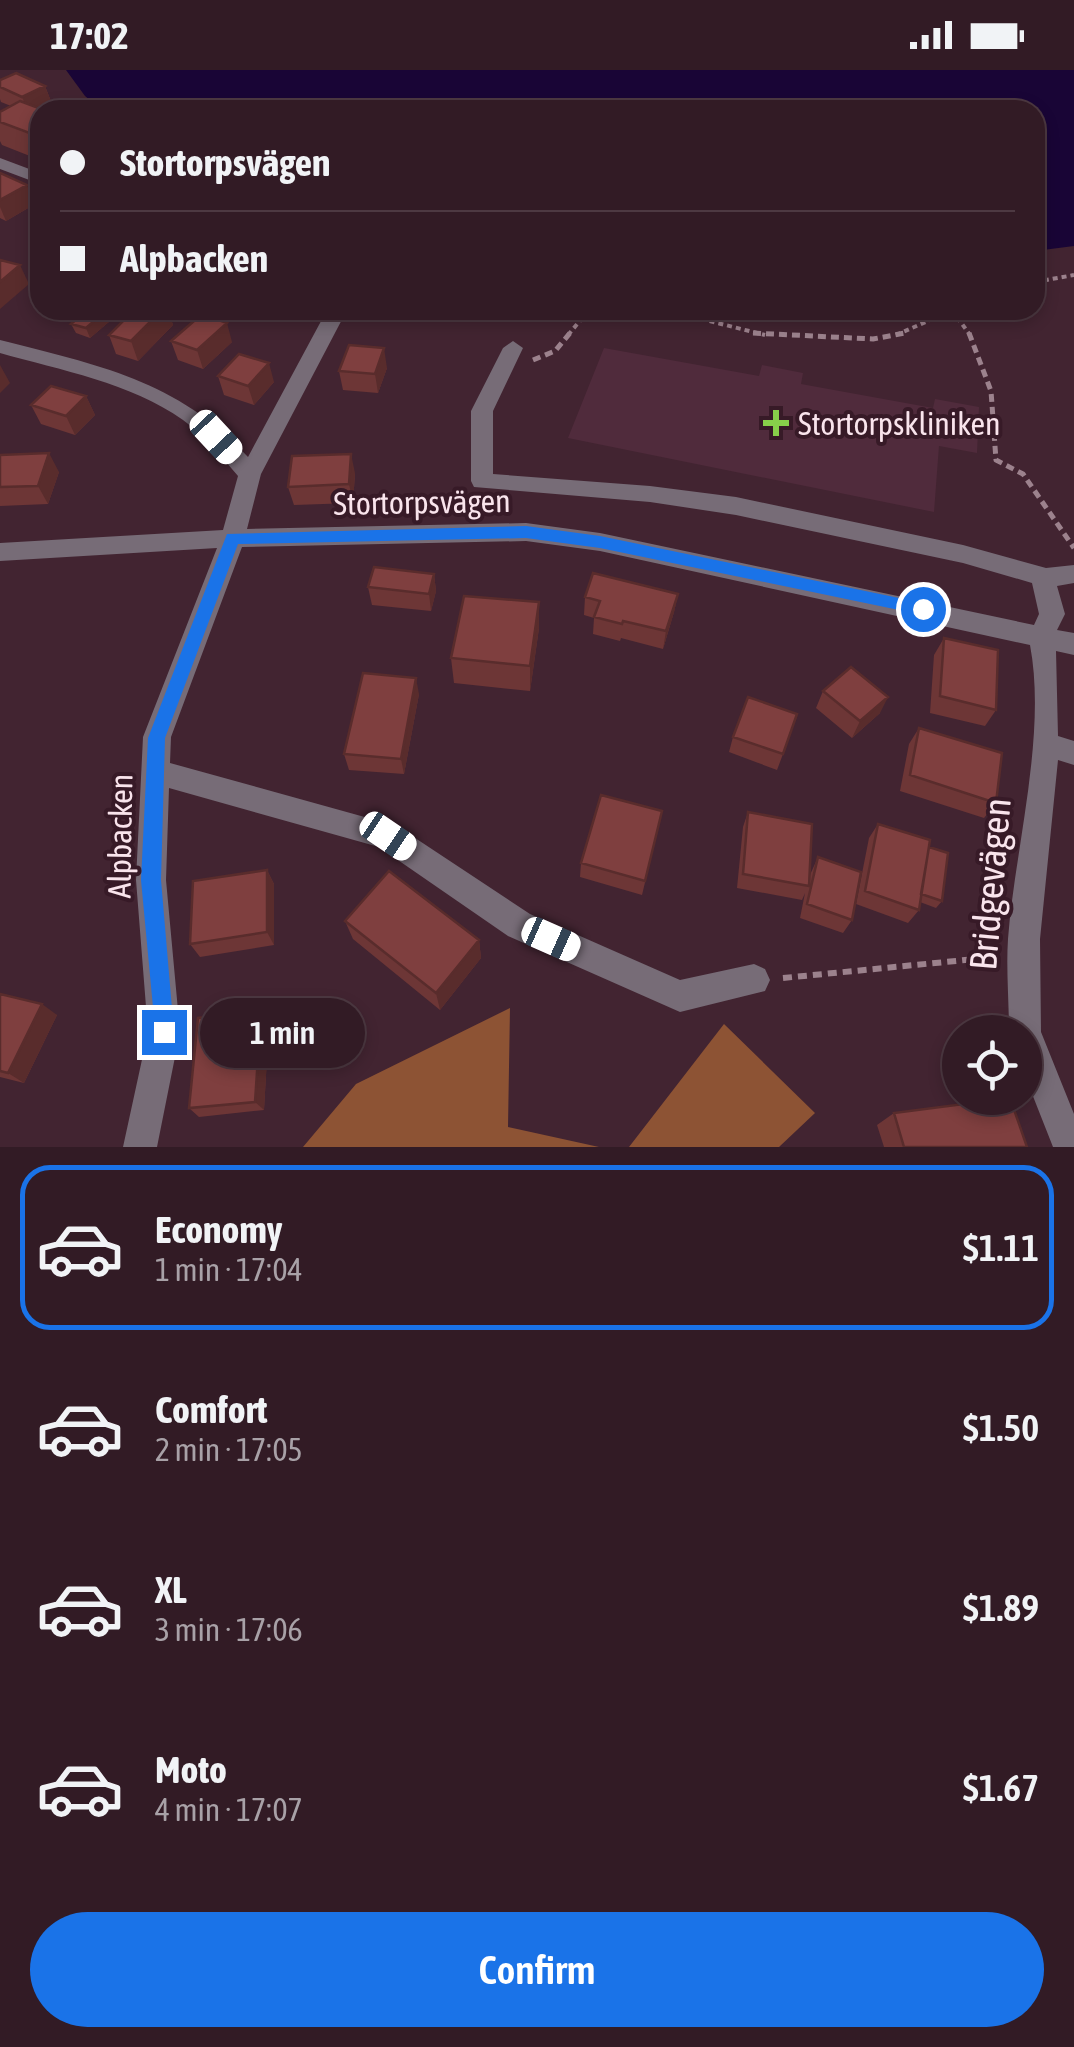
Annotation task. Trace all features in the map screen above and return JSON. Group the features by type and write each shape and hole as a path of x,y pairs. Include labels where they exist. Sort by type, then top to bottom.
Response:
{"street":[{"path":"0,163 30,176"},
{"name":"Alpbacken","path":"140,1147 164,1032 151,880 156,738 233,538 250,474 332,320"},
{"path":"0,346 100,375 178,408 216,437 250,474"},
{"path":"510,356 482,411 482,481 650,494 736,506 963,554 1043,578 1074,574"},
{"name":"Stortorpsvägen","path":"0,552 233,538 526,532 600,542 1074,644"},
{"name":"Bridgevägen","path":"1025,1015 1024,955 1044,744 1046,663 1041,638 1052,614 1043,578"},
{"path":"1044,744 1074,753"},
{"path":"155,771 388,836 519,925 680,996 754,980"},
{"name":"Bridgevägen","path":"1042,1076 1070,1147"}],"path":[{"path":"1045,280 1074,275"},
{"path":"510,356 530,362 556,351 581,320"},
{"path":"704,320 762,335 872,339 902,334 931,320"},
{"path":"961,320 982,358 994,408 992,439 996,460 1023,474 1074,548"},
{"path":"754,980 1024,955"}],"shaded area":[{"path":"66,70 1074,70 1074,246 1045,250 1045,100 90,100"},
{"name":"Stortorpskliniken","path":"604,348 759,376 762,365 803,373 801,384 933,408 935,399 979,407 977,453 939,446 934,512 568,438"},
{"path":"510,1008 508,1127 599,1147 303,1147 356,1084"},
{"path":"724,1024 815,1113 779,1147 629,1147"}],"building":[{"path":"16,73 45,86 22,97 0,87 0,80"},
{"path":"20,101 30,105 30,133 0,122 0,112"},
{"path":"0,173 27,185 0,200"},
{"path":"0,260 20,265 0,282"},
{"path":"76,320 95,320 86,328 71,324"},
{"path":"124,320 152,320 131,341 109,335"},
{"path":"195,320 227,323 197,350 171,341"},
{"path":"349,345 384,348 375,374 339,371"},
{"path":"239,354 269,363 248,386 218,376"},
{"path":"51,386 86,396 66,416 31,405"},
{"path":"49,453 38,486 0,487 0,455"},
{"path":"351,454 349,484 288,487 292,456"},
{"path":"374,567 434,574 429,594 368,587"},
{"path":"593,573 678,594 666,631 594,617 600,601 585,597"},
{"path":"464,596 539,602 530,666 451,658"},
{"path":"944,638 998,650 996,710 940,696"},
{"path":"851,667 888,697 860,721 823,691"},
{"path":"363,673 416,678 401,759 344,754"},
{"path":"748,697 797,714 783,754 733,737"},
{"path":"919,728 1002,753 996,803 910,775"},
{"path":"601,795 662,811 645,881 581,863"},
{"path":"748,812 812,824 809,886 743,874"},
{"path":"878,824 930,840 919,910 865,891"},
{"path":"929,847 948,853 942,901 921,894"},
{"path":"818,857 861,872 852,920 807,904"},
{"path":"267,870 267,932 190,944 193,881"},
{"path":"389,871 479,940 436,993 345,921"},
{"path":"0,994 42,1004 8,1073 0,1071"},
{"path":"261,1012 255,1102 189,1108 198,1018"},
{"path":"942,1107 942,1115 1016,1115 1027,1147 904,1147 894,1113"}],"place":[{"name":"Stortorpskliniken","path":"776,423"}],"route":[{"path":"164,1032 151,880 156,738 233,538 526,532 600,542 923,609"}]}
